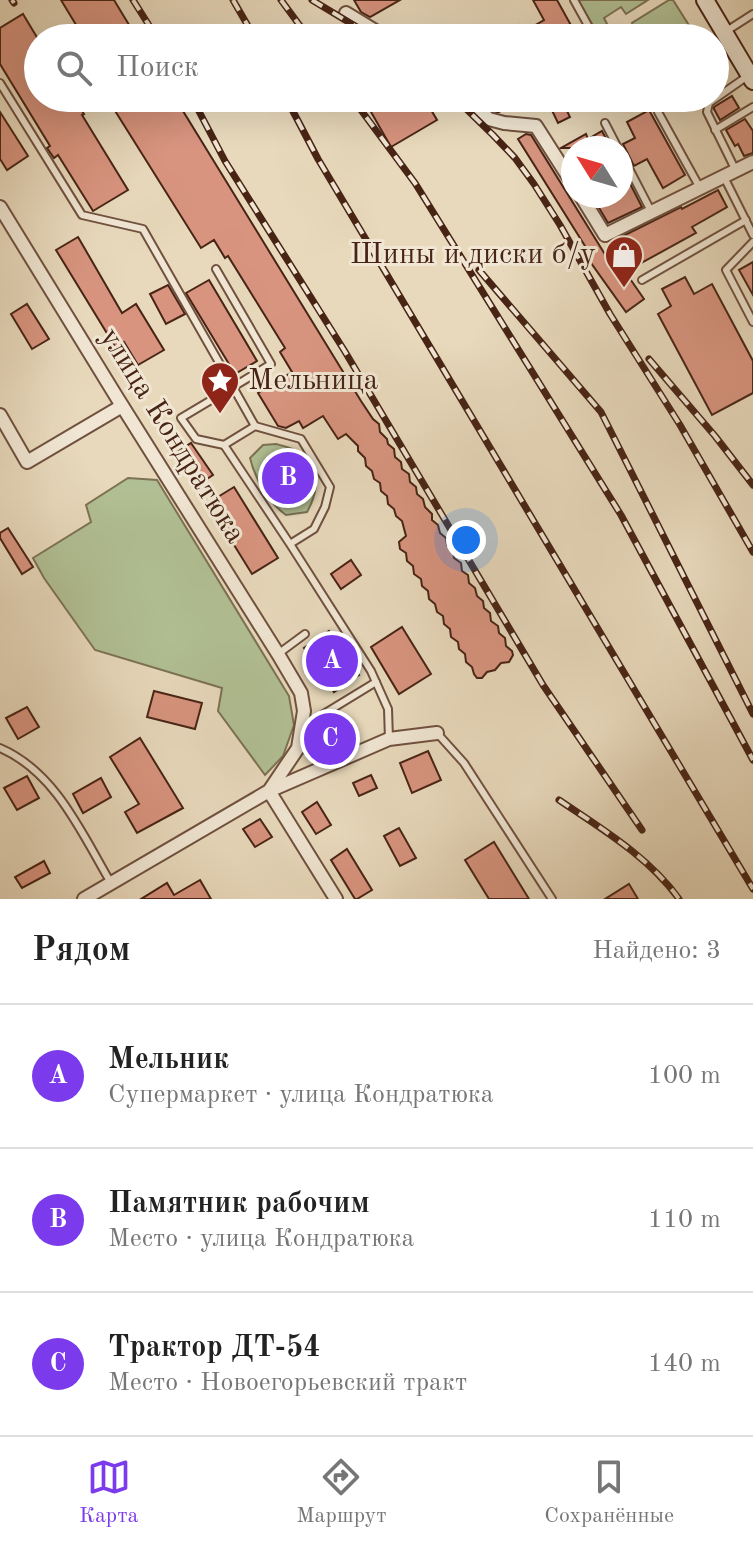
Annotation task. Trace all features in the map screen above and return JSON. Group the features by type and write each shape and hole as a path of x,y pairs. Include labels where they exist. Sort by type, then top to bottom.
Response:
{"main road":[{"path":"705,0 720,24"},
{"path":"729,39 751,78"}],"street":[{"path":"346,13 364,24"},
{"path":"481,112 489,119 504,123 536,126 561,165"},
{"path":"588,208 605,235 753,162"},
{"name":"улица Кондратюка","path":"0,207 301,693 304,711 301,727"},
{"path":"0,415 27,462 122,406"},
{"path":"269,791 298,748 301,727"},
{"path":"84,899 269,791 389,739 437,733"},
{"path":"269,791 336,899"}],"lane":[{"path":"574,0 587,24"},
{"path":"729,29 753,14"},
{"path":"729,91 751,78"},
{"path":"0,83 82,215 143,229 255,426 301,439 330,487 325,507 314,529 290,544"},
{"path":"715,130 753,107"},
{"path":"658,112 700,188"},
{"path":"707,112 753,235"},
{"path":"605,123 612,136"},
{"path":"633,176 652,213"},
{"path":"642,280 746,220"},
{"path":"753,242 726,270 753,322"},
{"path":"216,269 271,364 181,418 196,439 224,445 255,426"},
{"path":"224,445 371,671 388,709 389,739"},
{"path":"278,654 305,634"},
{"path":"301,727 376,682"},
{"path":"437,733 464,763 552,899"},
{"path":"0,748 16,755 58,793 111,883"}],"green space":[{"path":"577,0 648,0 626,14 621,7 604,18 607,24 592,24"},
{"path":"673,0 688,24 632,24"},
{"path":"276,444 304,455 314,467 316,487 307,512 286,515 268,497 255,474 250,458 263,445"},
{"path":"128,478 157,480 289,696 294,725 283,756 265,775 218,711 222,688 95,650 33,558 91,522 86,505"}],"building":[{"path":"61,0 114,0 129,24 76,24"},
{"path":"354,0 400,0 370,17 361,12"},
{"path":"533,0 557,0 570,24 537,24 544,20"},
{"path":"23,14 29,24 24,24 24,103 0,64 0,28"},
{"path":"732,96 739,108 720,120 716,112 729,112 729,98"},
{"path":"0,112 28,156 7,170 0,159"},
{"path":"29,112 83,112 128,190 93,211 58,155 54,158 47,148 50,146"},
{"path":"116,112 184,112 361,401 379,424 380,432 394,449 402,469 409,474 410,482 432,514 432,520 453,550 454,558 461,563 462,571 468,575 469,583 490,613 491,621 498,626 506,646 512,651 509,662 501,663 482,678 474,674 458,642 451,637 450,629 444,624 443,616 429,599 421,579 414,574 406,553 400,549 399,542 406,536 402,521 388,504 387,496 366,466 358,446 346,434 338,439 323,416 303,428 299,421 286,428 278,426 258,393 292,372 280,352 285,348 228,256 225,258 214,240 201,248"},
{"path":"371,112 432,112 437,120 391,147"},
{"path":"553,112 568,112 570,117 558,123"},
{"path":"650,112 685,175 663,188 647,159 634,166 635,138 627,122"},
{"path":"745,119 753,131 753,153 744,156 726,130"},
{"path":"526,134 531,135 561,183 561,208 518,139"},
{"path":"633,189 642,207 608,223 599,208 633,208"},
{"path":"718,190 727,207 692,227 696,233 623,273 620,268 635,257 623,236"},
{"path":"561,208 576,208 619,277 626,273 644,299 626,312 581,249 585,246"},
{"path":"78,237 122,313 136,304 164,350 138,365 124,342 116,348 56,250"},
{"path":"753,262 753,295 739,270"},
{"path":"685,277 694,294 712,284 753,361 753,393 712,415 658,314 671,306 662,289"},
{"path":"209,280 257,361 235,374 186,293"},
{"path":"168,285 185,314 166,324 150,294"},
{"path":"27,304 49,339 32,349 11,314"},
{"path":"191,443 213,475 196,486 176,453"},
{"path":"234,487 278,558 252,574 208,503"},
{"path":"8,528 33,567 22,574 0,538 0,533"},
{"path":"351,560 361,575 341,589 331,574"},
{"path":"402,627 431,674 399,694 371,647"},
{"path":"329,631 359,675 334,692 304,648"},
{"path":"154,691 202,703 195,729 147,717"},
{"path":"27,707 39,727 18,739 6,718"},
{"path":"140,738 183,808 137,833 125,812 139,804 110,757"},
{"path":"428,751 441,780 412,793 400,763"},
{"path":"371,775 377,788 359,796 353,783"},
{"path":"27,776 39,798 17,810 4,788"},
{"path":"101,778 111,797 83,813 73,794"},
{"path":"317,802 331,825 316,834 302,812"},
{"path":"260,819 272,837 255,847 243,829"},
{"path":"399,828 416,858 400,866 384,836"},
{"path":"494,842 529,899 489,899 465,860"},
{"path":"347,849 372,890 357,899 331,860"},
{"path":"44,861 50,873 22,888 15,877"},
{"path":"200,880 211,899 141,899 167,883 174,895"},
{"path":"629,884 638,899 605,899"}],"railway":[{"path":"133,0 148,24"},
{"path":"233,0 247,24"},
{"path":"281,0 299,24"},
{"path":"312,0 352,24"},
{"path":"199,112 225,161 344,350 543,685 642,830"},
{"path":"293,112 318,159 753,889"},
{"path":"362,112 415,183 621,515 753,760"},
{"path":"469,112 515,158 534,184 753,552"},
{"path":"479,270 601,412 753,714"},
{"path":"649,359 753,485"},
{"path":"559,800 639,857 679,899"}],"place":[{"name":"Шины и диски б/у","path":"624,289"},
{"name":"Мельница","path":"220,415"},
{"name":"Памятник рабочим","path":"288,478"},
{"name":"Мельник","path":"332,661"},
{"name":"Трактор ДТ-54","path":"330,739"}]}
